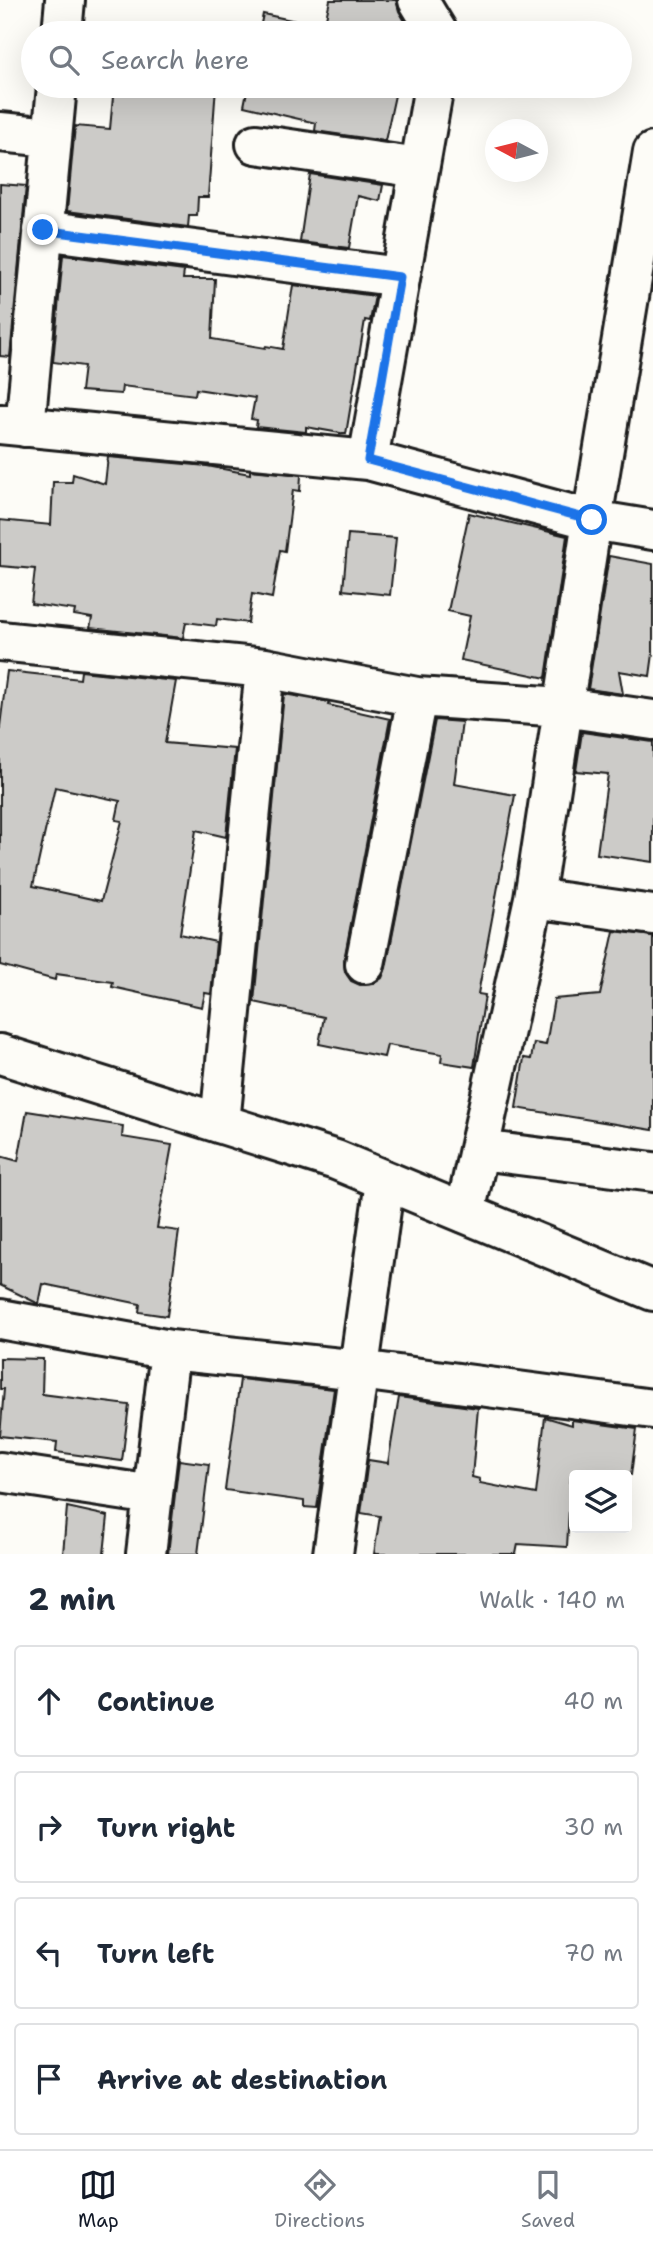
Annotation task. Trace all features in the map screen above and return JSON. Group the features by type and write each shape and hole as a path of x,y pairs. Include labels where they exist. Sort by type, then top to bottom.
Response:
{"street":[{"path":"63,21 65,0"},
{"path":"418,0 431,21"},
{"path":"446,21 450,0"},
{"path":"56,98 43,230 12,426 368,460 592,520 653,530"},
{"path":"368,460 432,98"},
{"path":"0,132 51,137"},
{"path":"256,144 419,168"},
{"path":"465,1213 534,898 592,520 653,152"},
{"path":"43,230 400,277"},
{"path":"0,641 265,668 417,697 563,707 653,720"},
{"path":"220,1123 265,668"},
{"path":"366,964 417,697"},
{"path":"534,898 653,915"},
{"path":"0,1054 336,1160 653,1291"},
{"path":"480,1150 653,1172"},
{"path":"333,1554 385,1181"},
{"path":"0,1319 170,1350 360,1370 653,1409"},
{"path":"146,1554 170,1350"},
{"path":"0,1472 153,1495"}],"building":[{"path":"330,0 396,0 405,21 325,21"},
{"path":"263,14 296,21 262,21"},
{"path":"113,98 215,98 208,197 198,197 197,216 189,216 188,227 67,211 75,126 110,129"},
{"path":"246,98 394,98 385,141 315,131 316,123 244,106"},
{"path":"310,174 383,185 380,201 358,196 349,248 300,242"},
{"path":"0,184 26,186 10,357 0,356"},
{"path":"63,255 184,271 183,279 215,279 212,339 265,348 283,349 293,285 375,296 370,321 365,320 346,434 306,427 306,432 256,427 257,420 251,419 255,398 196,389 195,395 122,386 121,394 81,391 84,366 53,362"},
{"path":"108,457 207,466 250,474 250,470 301,475 300,491 293,490 285,551 280,550 272,598 252,594 248,623 217,619 216,626 186,622 183,638 90,628 92,618 74,615 75,610 31,604 35,569 0,566 0,520 51,525 53,482 72,482 73,474 105,484"},
{"path":"469,513 567,536 546,678 461,660 470,616 448,611"},
{"path":"348,534 396,538 390,595 343,590"},
{"path":"609,556 653,564 653,654 650,676 619,671 623,694 588,689"},
{"path":"7,671 80,679 81,671 176,681 165,743 235,749 226,837 196,830 180,934 216,942 211,994 205,993 202,1007 112,987 113,982 56,974 55,980 0,965 0,726","holes":["55,787 120,801 116,820 122,821 101,901 33,886"]},
{"path":"284,694 329,702 328,705 390,719 344,960 345,972 351,981 360,985 373,984 382,978 386,968 435,720 462,722 454,784 515,795 478,994 485,995 474,1067 441,1062 442,1054 387,1045 384,1057 319,1044 324,1017 254,1002"},
{"path":"582,732 653,742 653,862 597,854 608,774 576,771"},
{"path":"614,931 653,936 653,1130 516,1108 524,1058 531,1059 534,1043 546,1045 554,999 600,995"},
{"path":"27,1111 123,1126 122,1137 172,1145 157,1228 179,1231 167,1316 139,1312 140,1304 43,1284 39,1304 0,1285 0,1156 18,1161"},
{"path":"0,1358 43,1359 42,1394 129,1405 122,1461 56,1452 57,1442 0,1436 4,1389 0,1389"},
{"path":"240,1379 334,1389 317,1508 304,1507 304,1501 225,1490"},
{"path":"399,1397 478,1408 472,1477 480,1479 480,1483 536,1494 545,1417 572,1425 572,1420 637,1429 632,1470 569,1470 567,1547 518,1544 516,1554 374,1554 380,1516 361,1513 368,1460 388,1463"},
{"path":"179,1460 209,1464 198,1554 168,1554"},
{"path":"67,1507 108,1516 104,1554 63,1554"}],"route":[{"path":"43,230 400,277 368,460 592,520"}]}
